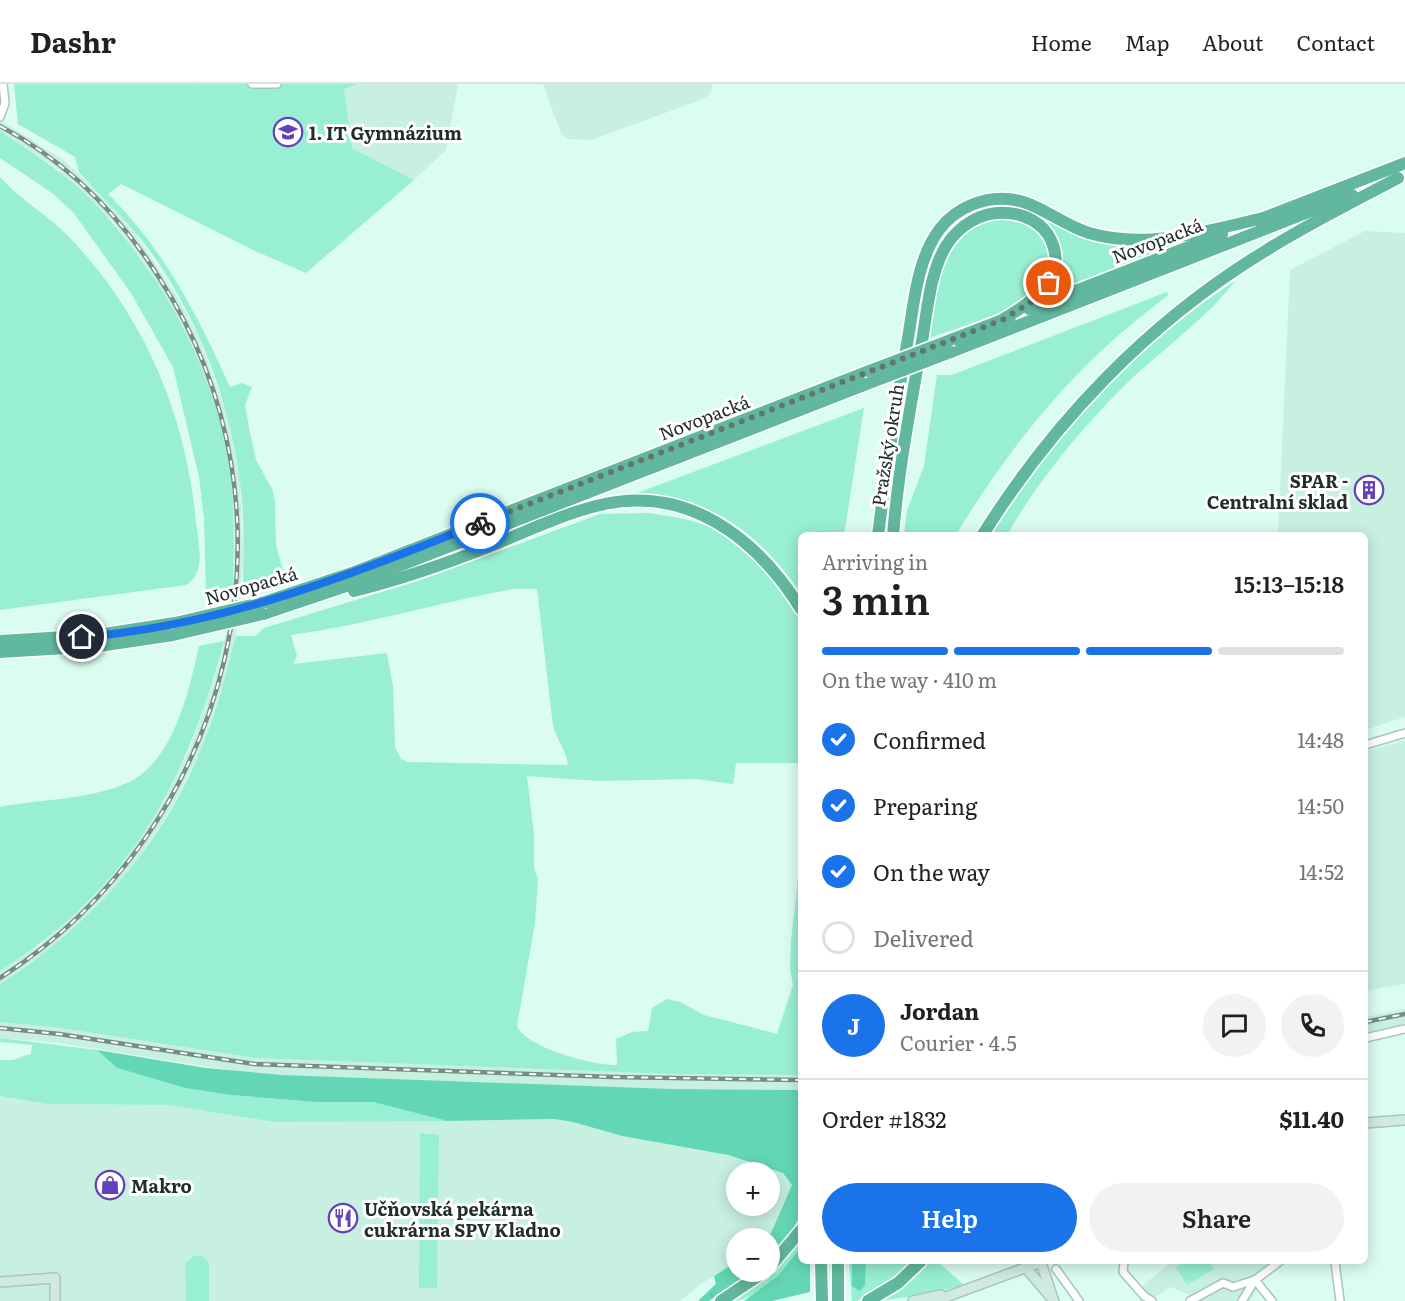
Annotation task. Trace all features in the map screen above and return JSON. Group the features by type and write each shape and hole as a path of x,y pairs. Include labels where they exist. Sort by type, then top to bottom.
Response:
{"highway":[{"name":"Novopacká","path":"0,652 99,646 264,608 355,583 867,384 1002,320 1405,163"},
{"name":"Novopacká","path":"264,608 869,371 952,345 1402,177"},
{"path":"984,532 1002,503 1053,435 1141,343 1184,308 1255,257 1402,177"},
{"name":"Pražský okruh","path":"879,532 897,400 923,263 936,235 947,221 969,206 987,200 1003,199 1025,202 1080,230 1133,240 1182,236 1263,218"},
{"name":"Pražský okruh","path":"893,532 924,332 942,254 962,228 989,214 1007,213 1025,217 1044,230 1054,251 1052,278 1038,296 1002,320"},
{"path":"264,608 417,573 581,510 619,502 641,501 694,511 729,529 764,559 798,605"},
{"name":"Novopacká","path":"0,641 174,629"},
{"path":"780,1255 798,1234"},
{"path":"821,1264 822,1297"},
{"path":"838,1264 838,1296"},
{"path":"868,1301 898,1283 918,1264"},
{"path":"721,1301 749,1282"}],"main road":[{"path":"1368,1123 1405,1120"},
{"path":"1042,1264 1054,1301"},
{"path":"935,1301 981,1285 1023,1265 1054,1301"},
{"path":"0,1282 55,1278 55,1301"},
{"path":"912,1301 981,1285"}],"street":[{"path":"1,115 5,103 3,84"},
{"path":"252,84 277,84"},
{"path":"1368,744 1405,733"},
{"path":"1368,1037 1405,1029"},
{"path":"1124,1264 1124,1272 1144,1296 1152,1301"},
{"path":"1190,1301 1223,1283 1233,1287 1255,1280 1276,1264"},
{"path":"1335,1264 1340,1301"},
{"path":"1056,1269 1077,1298 1069,1301"},
{"path":"1242,1301 1255,1280"},
{"path":"1255,1280 1272,1301"}],"shaded area":[{"path":"178,84 458,84 446,150 414,180 352,148 275,159"},
{"path":"543,84 712,84 712,89 708,96 695,102 591,140 568,139 561,133"},
{"path":"0,120 62,159 103,196 136,235 179,300 200,340 227,414 240,480 243,559 236,636 226,675 201,750 171,809 135,864 97,907 61,941 0,984 0,971 38,946 90,900 127,857 162,804 191,746 216,672 226,634 233,559 230,482 217,416 182,325 144,262 113,222 55,167 0,131"},
{"path":"1365,231 1405,233 1405,717 1368,729 1368,532 1278,532 1290,270"},
{"path":"1405,740 1405,984 1368,990 1368,751"},
{"path":"1405,1009 1405,1024 1368,1031 1368,1016"},
{"path":"0,1022 60,1028 255,1058 672,1074 798,1075 798,1090 672,1089 254,1074 59,1043 0,1038"},
{"path":"0,1096 47,1104 168,1105 274,1122 554,1119 622,1136 727,1155 749,1162 726,1162 726,1216 778,1216 773,1228 726,1228 726,1268 680,1301 0,1301"},
{"path":"780,1172 792,1185 780,1212"},
{"path":"1170,1264 1283,1264 1262,1281 1251,1301 1193,1301 1190,1295 1170,1287 1152,1299 1145,1295 1142,1286"}],"green space":[{"path":"14,84 193,84 194,86 197,84 358,84 344,89 352,148 414,180 306,273 253,250 121,184 108,194 146,237 178,284 230,387 242,383 252,387 245,405 249,428 256,460 273,491 276,545 287,584 243,592 242,503 232,434 205,351 180,298 146,246 79,172 75,157 18,124"},
{"path":"0,131 61,173 84,192 142,261 182,325 212,395 229,467 233,524 233,581 230,597 216,600 206,594 204,519 199,477 173,367 131,293 73,212 52,193 0,158"},
{"path":"0,177 63,231 98,270 141,335 158,370 172,406 191,482 200,556 197,573 186,585 0,610"},
{"path":"1004,216 1034,228 1046,238 1051,254 1048,278 1037,291 1010,308 930,338 939,277 949,247 957,235 968,226"},
{"path":"1046,220 1059,226 1174,245 1051,293 1061,275 1063,265 1057,237"},
{"path":"1235,281 1209,310 1136,374 1090,422 1045,477 1009,532 994,532 1042,462 1099,395 1130,363 1198,306"},
{"path":"1167,292 1168,295 1106,346 1058,395 1003,463 958,532 904,532 907,511 924,466 937,375 952,375"},
{"path":"864,408 844,532 798,532 798,590 765,549 736,525 720,516 684,502 629,496"},
{"path":"649,513 695,522 728,537 757,562 782,591 798,617 798,763 736,763 733,784 696,779 598,781 527,776 534,834 534,867 538,879 535,923 517,1026 533,1042 578,1059 607,1065 617,1065 616,1039 632,1032 648,1031 652,1008 667,999 680,1002 704,1015 777,1034 793,985 790,969 791,941 798,878 798,1075 672,1074 255,1058 60,1028 0,1022 0,984 32,962 92,911 119,882 166,819 201,749 236,636 255,636 264,628 421,580 600,514","holes":["514,589 537,589 553,726 568,765 408,762 401,759 395,747 393,687 387,653 293,664 297,656 291,635"]},
{"path":"224,641 209,693 191,742 170,787 146,829 118,868 84,905 45,939 0,971 0,807 97,793 127,783 143,773 167,743 176,724 190,684 199,646"},
{"path":"0,1038 97,1050 117,1068 185,1088 231,1095 316,1102 373,1102 447,1121 274,1122 168,1105 47,1104 0,1096 0,1060 12,1060 31,1054 32,1045 0,1042"},
{"path":"97,1050 206,1068 282,1075 672,1089 798,1090 798,1220 780,1246 780,1228 773,1228 792,1185 780,1172 780,1162 749,1162 728,1155 622,1136 554,1119 447,1121 373,1102 316,1102 231,1095 185,1088 117,1068"},
{"path":"420,1133 439,1135 437,1288 419,1288"},
{"path":"798,1245 798,1252 780,1275 780,1265"},
{"path":"798,1251 798,1264 810,1264 810,1292 772,1301 744,1301 770,1282 780,1282 780,1273"},
{"path":"194,1256 202,1256 209,1263 209,1301 186,1301 185,1263"},
{"path":"849,1264 852,1264 852,1286 865,1285 866,1264 911,1264 899,1276 857,1301 852,1301"},
{"path":"852,1264 866,1264 865,1285 860,1291 852,1286"},
{"path":"925,1264 940,1264 964,1285 923,1295 878,1301 914,1276"},
{"path":"1181,1264 1211,1264 1214,1269 1187,1285 1176,1267"},
{"path":"726,1268 726,1282 737,1282 709,1301 698,1301 716,1284 714,1276"},
{"path":"759,1282 771,1282 752,1295 733,1301"}],"railway":[{"path":"0,126 47,155 89,190 126,231 158,276 205,368 231,464 237,562 225,659 193,752 145,838 80,915 0,978"},
{"path":"1368,1021 1405,1014"},
{"path":"0,1028 59,1034 254,1064 612,1077 798,1080"}],"way so far":[{"path":"480,523 1002,320 1034,300 1049,283"}],"place":[{"name":"1. IT Gymnázium","path":"288,132"},
{"name":"SPAR - Centralní sklad","path":"1369,490"},
{"name":"Makro","path":"110,1185"},
{"name":"Učňovská pekárna cukrárna SPV Kladno","path":"343,1218"}],"route":[{"path":"82,637 175,623 265,602 352,573 480,523"}]}
